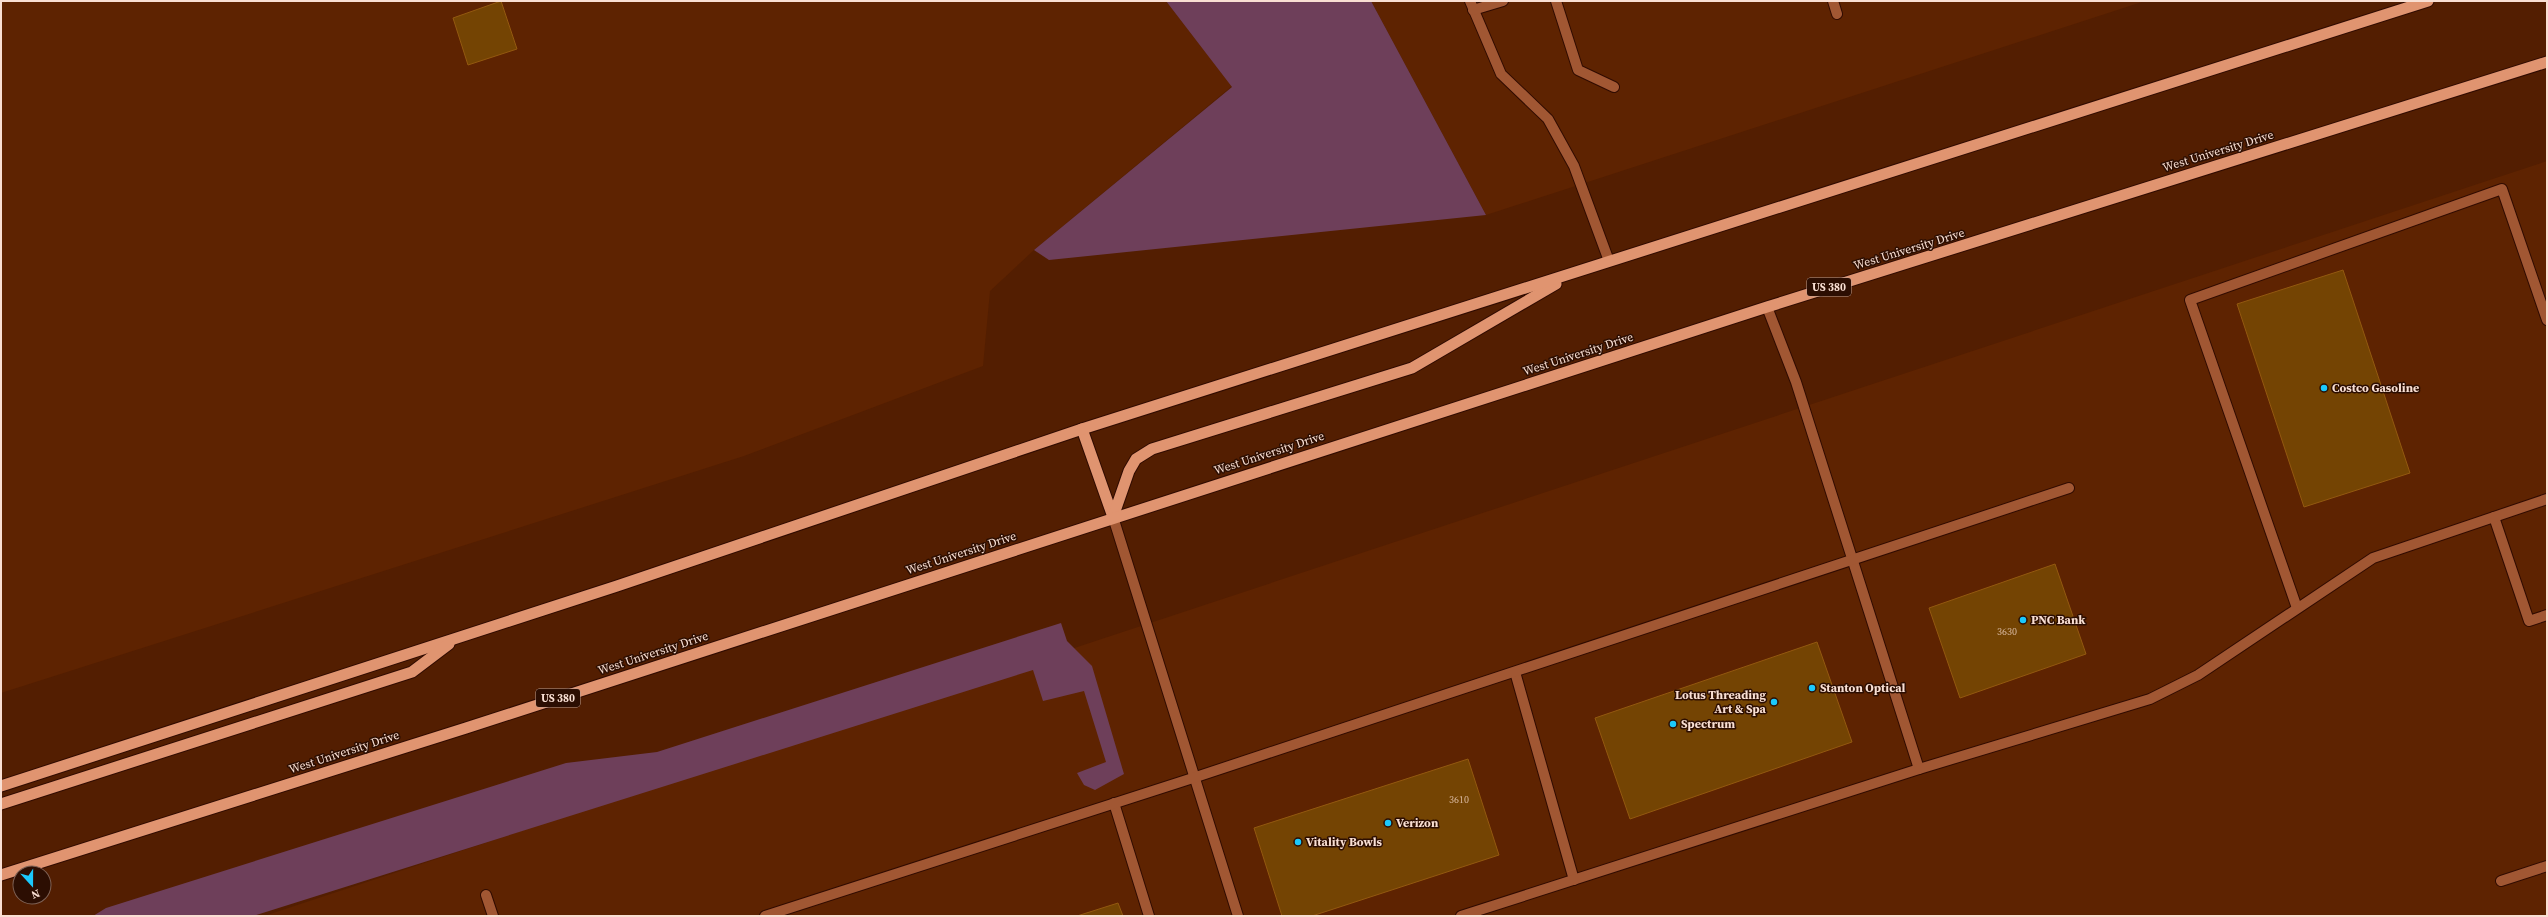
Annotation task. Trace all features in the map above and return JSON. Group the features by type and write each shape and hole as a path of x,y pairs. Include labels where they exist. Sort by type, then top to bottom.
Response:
{"highway":[{"path":"1,786 624,584 1082,429 2428,1"},
{"name":"West University Drive","path":"1,875 466,728 1113,517 1767,307 2547,62"},
{"path":"1113,517 1129,471 1136,459 1152,449 1412,368 1573,274"},
{"path":"1082,429 1113,517"},
{"path":"1,804 412,672 456,638"}],"lane":[{"path":"1503,1 1471,6 1501,74 1548,119 1574,166 1609,261"},
{"path":"1556,1 1578,70 1614,87"},
{"path":"1833,1 1837,14"},
{"path":"2297,608 2190,300 2502,189 2547,320"},
{"path":"1767,307 1796,382 1918,769"},
{"path":"765,916 1196,777 2069,488"},
{"path":"1460,916 1918,769 2150,699 2198,675 2372,558 2547,499"},
{"path":"1113,517 1196,777 1238,916"},
{"path":"2494,517 2529,621 2547,615"},
{"path":"1515,672 1574,880"},
{"path":"1114,803 1149,916"},
{"path":"2501,881 2547,866"},
{"path":"486,895 493,916"}],"shaded area":[{"path":"1,1 1166,1 1232,86 1034,250 990,291 983,366 744,456 1,693"},
{"path":"1166,1 1371,1 1486,215 1049,260 1034,250 1232,87"},
{"path":"1371,1 2145,1 1486,215"},
{"path":"2547,161 2547,916 264,916"},
{"path":"1061,623 1067,641 1092,666 1124,774 1095,790 1084,785 1077,773 1106,762 1084,691 1043,701 1033,670 253,916 93,916 106,908 566,763 657,752"}],"building":[{"path":"501,1 517,49 468,65 453,18"},
{"name":"Costco Gasoline","path":"2343,270 2410,473 2304,507 2237,304"},
{"path":"2055,564 2086,654 1960,698 1929,608"},
{"path":"1817,642 1852,742 1630,819 1595,718"},
{"path":"1468,759 1499,855 1312,916 1282,916 1254,828"},
{"path":"1118,903 1123,916 1077,916"}],"place":[{"name":"Costco Gasoline","path":"2324,388"},
{"name":"PNC Bank","path":"2023,620"},
{"name":"Stanton Optical","path":"1812,688"},
{"name":"Lotus Threading Art & Spa","path":"1774,702"},
{"name":"Spectrum","path":"1673,724"},
{"name":"Verizon","path":"1388,823"},
{"name":"Vitality Bowls","path":"1298,842"}]}
